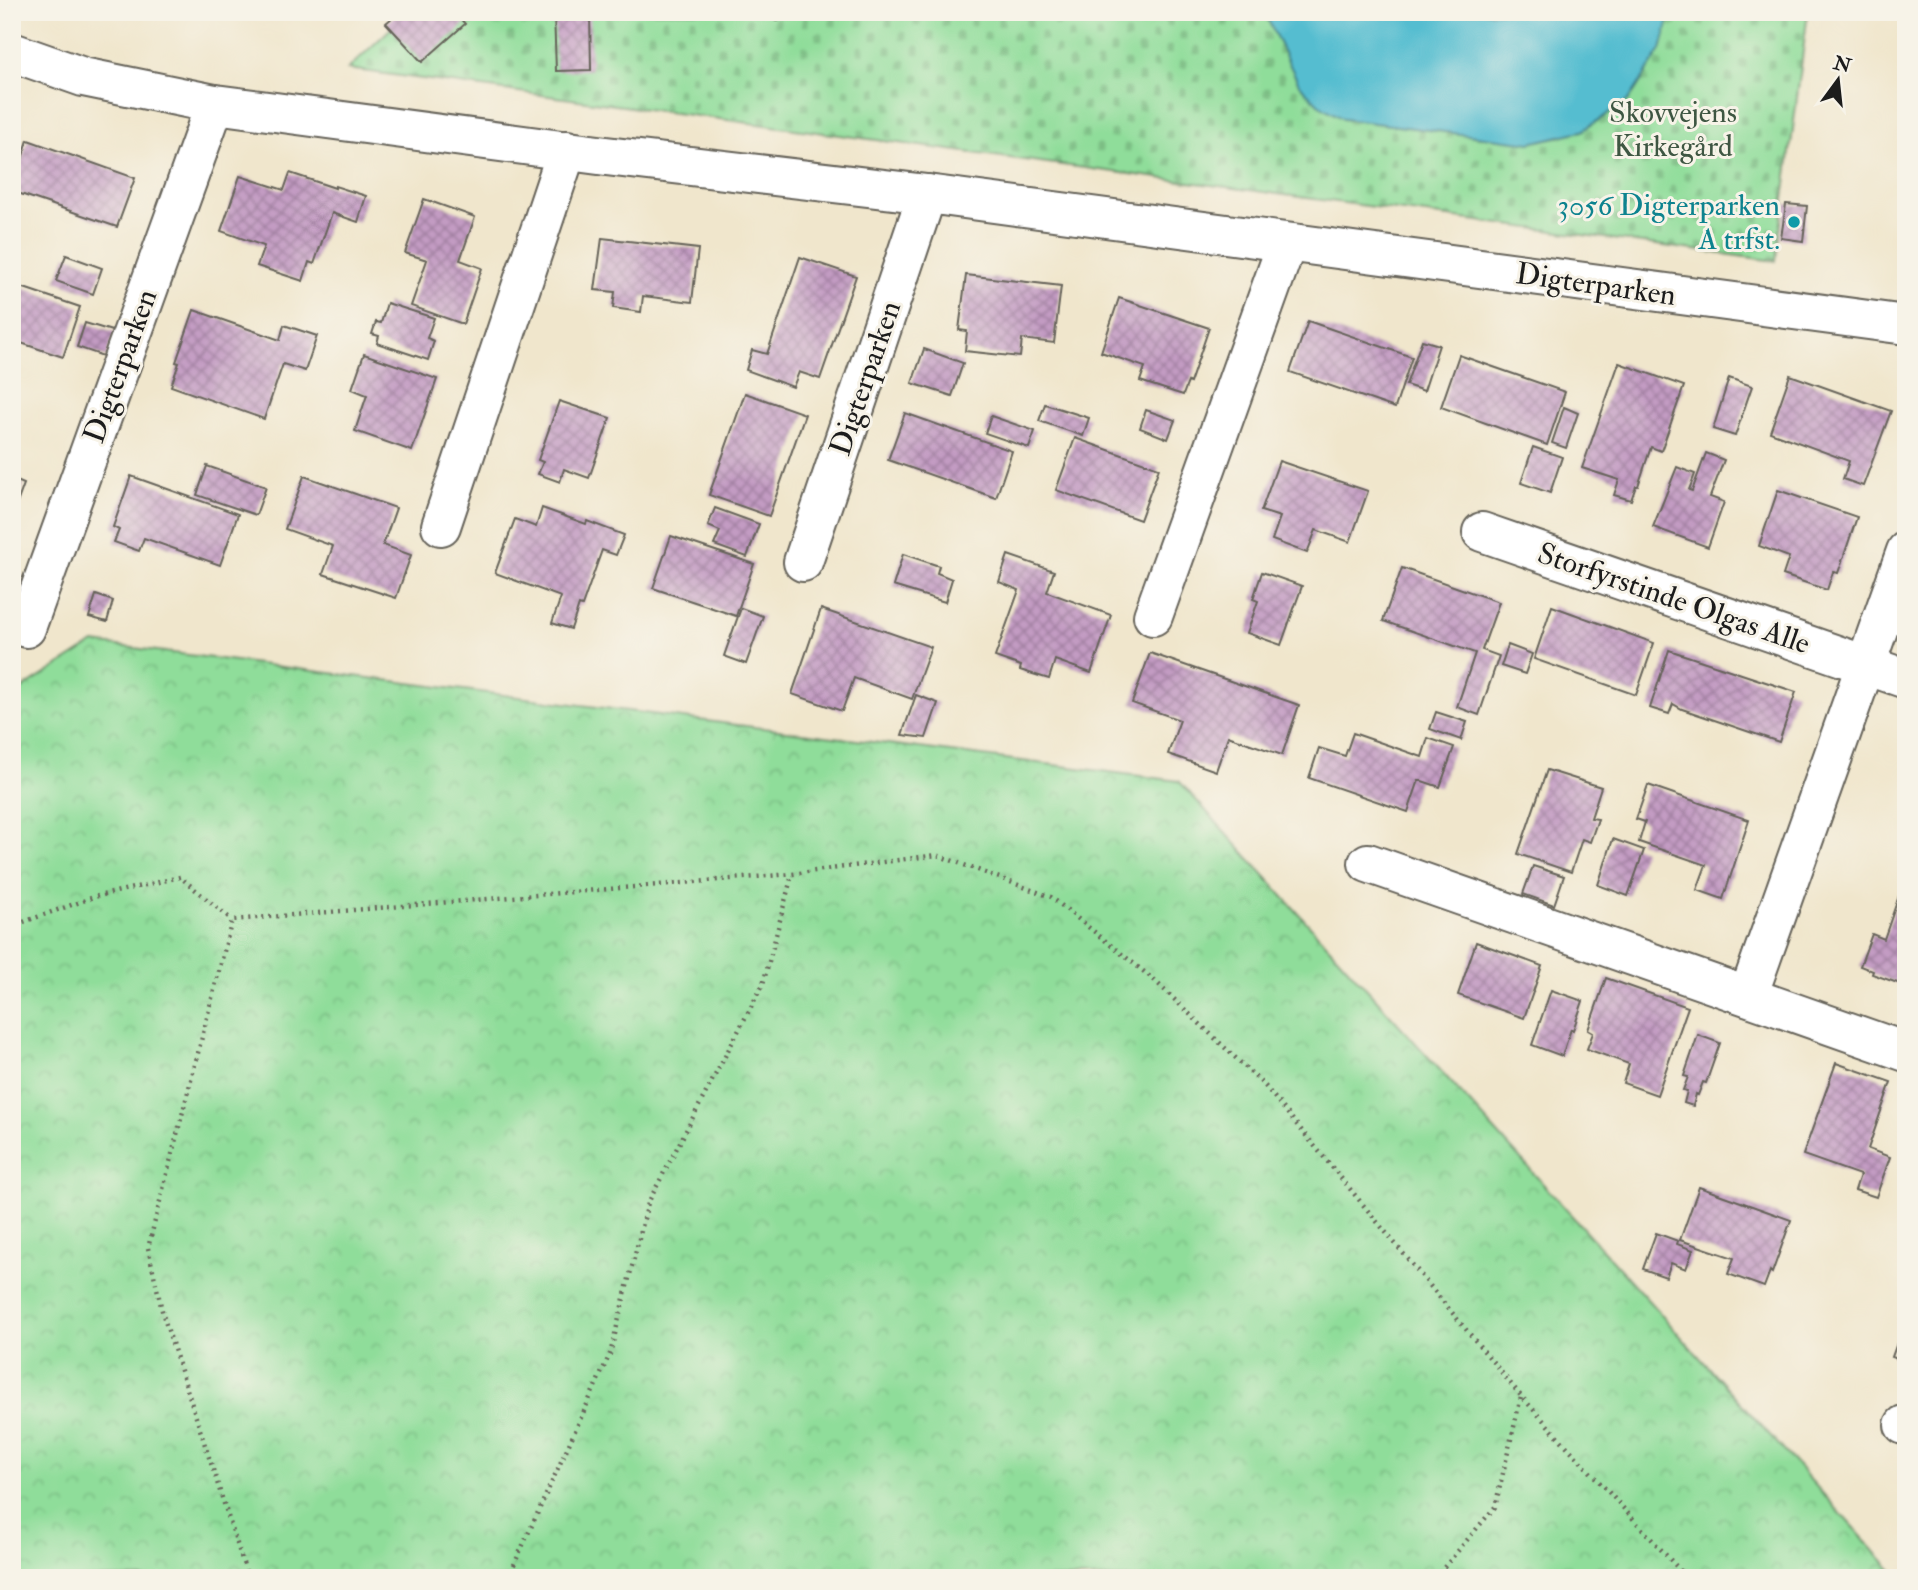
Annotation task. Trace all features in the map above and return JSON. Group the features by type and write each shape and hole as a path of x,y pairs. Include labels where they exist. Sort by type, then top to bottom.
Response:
{"street":[{"name":"Digterparken","path":"12,52 83,77 215,104 927,194 1906,325"},
{"name":"Digterparken","path":"26,628 215,104"},
{"path":"441,526 567,150"},
{"name":"Digterparken","path":"803,562 927,194"},
{"path":"1153,616 1287,243"},
{"name":"Storfyrstinde Olgas Alle","path":"1482,532 1906,679"},
{"path":"1748,996 1906,551"},
{"path":"1368,863 1906,1052"}],"path":[{"path":"777,12 777,22"},
{"path":"12,929 15,925 94,897 180,877 232,920 792,874 937,855 1051,897 1153,979 1265,1086 1521,1396 1687,1578"},
{"path":"508,1578 610,1354 648,1203 763,984 792,874"},
{"path":"232,920 148,1248 163,1315 248,1578"},
{"path":"1435,1578 1495,1507 1521,1396"}],"green space":[{"name":"Skovvejens Kirkegård","path":"408,12 1808,12 1776,261 348,69"},
{"path":"94,643 1179,781 1899,1578 12,1578 12,695"}],"water":[{"path":"1264,12 1671,12 1661,50 1629,100 1582,131 1530,143 1343,119 1318,104 1299,84"}],"building":[{"path":"399,12 455,12 465,24 422,62 386,23"},
{"path":"554,12 590,12 591,70 556,71"},
{"path":"28,140 135,178 117,227 12,191"},
{"path":"290,173 366,196 358,222 332,213 314,264 309,262 303,281 257,266 264,246 221,231 240,176 284,190"},
{"path":"424,199 475,217 460,260 482,268 463,324 411,306 427,260 405,253"},
{"name":"3056 Digterparken A trfst.","path":"1786,204 1807,206 1803,241 1781,238"},
{"path":"602,238 698,249 692,302 643,296 641,312 613,308 615,292 595,290"},
{"path":"66,255 102,268 93,294 56,281"},
{"path":"800,257 856,276 820,379 799,372 793,387 746,370 752,350 767,354"},
{"path":"966,275 1061,286 1054,343 1022,339 1020,357 965,351 967,331 959,330"},
{"path":"12,284 80,307 63,357 12,340"},
{"path":"1119,298 1209,328 1190,383 1188,382 1183,395 1140,381 1145,367 1101,352"},
{"path":"387,303 434,318 427,338 434,341 428,360 377,343 379,336 372,334 376,322 381,323"},
{"path":"194,310 280,340 284,325 317,336 305,371 283,364 264,419 171,386 179,363 176,362"},
{"path":"1308,321 1412,357 1395,408 1290,372"},
{"path":"85,323 115,332 106,357 77,347"},
{"path":"1422,340 1439,345 1424,391 1406,385"},
{"path":"924,349 963,363 952,396 912,383"},
{"path":"364,354 437,379 412,451 355,431 367,395 352,389"},
{"path":"1459,355 1565,392 1547,445 1441,407"},
{"path":"1619,363 1684,386 1661,451 1651,447 1631,500 1614,495 1619,480 1582,468"},
{"path":"1790,375 1891,411 1863,486 1843,479 1849,461 1770,432"},
{"path":"1729,378 1752,386 1735,436 1713,429"},
{"path":"745,393 805,414 769,516 709,495"},
{"path":"559,401 610,418 589,478 564,469 560,482 538,474 543,462 538,460"},
{"path":"1045,404 1089,418 1083,436 1039,421"},
{"path":"1564,407 1578,413 1566,448 1552,443"},
{"path":"1146,410 1175,420 1168,439 1140,428"},
{"path":"905,413 1012,451 996,498 888,460"},
{"path":"991,416 1035,431 1029,448 985,433"},
{"path":"1075,438 1159,468 1140,520 1056,490"},
{"path":"1533,447 1562,457 1550,493 1521,483"},
{"path":"1706,453 1724,460 1710,497 1724,502 1708,547 1653,527 1677,467 1695,474 1689,490 1692,491"},
{"path":"1279,461 1368,491 1350,542 1316,530 1307,553 1272,540 1280,517 1261,511"},
{"path":"207,466 266,487 256,515 197,495"},
{"path":"131,476 238,514 220,565 144,538 139,551 114,542 119,530 113,527"},
{"path":"304,476 396,508 383,545 411,555 396,598 323,574 333,546 285,529"},
{"path":"12,479 24,484 13,514 12,514"},
{"path":"1778,490 1857,517 1838,573 1833,572 1827,590 1783,575 1789,557 1759,546"},
{"path":"542,508 624,535 616,555 602,550 571,629 552,623 561,597 495,573 515,519 536,527"},
{"path":"715,508 759,524 747,557 714,545 720,531 708,526"},
{"path":"671,536 754,564 736,616 653,588"},
{"path":"903,554 939,566 937,573 952,579 945,602 893,586"},
{"path":"1008,555 1054,571 1047,592 1111,615 1091,673 1055,660 1049,679 1020,670 1021,666 995,657 1019,590 999,582"},
{"path":"1402,568 1499,602 1482,650 1499,656 1479,715 1457,707 1475,653 1383,621"},
{"path":"1262,572 1302,586 1281,645 1247,633 1258,601 1253,599"},
{"path":"96,595 113,601 107,622 89,617"},
{"path":"1552,606 1654,643 1636,695 1534,659"},
{"path":"741,608 763,616 746,664 724,656"},
{"path":"821,609 931,647 912,699 854,678 842,711 792,694"},
{"path":"1508,645 1532,654 1525,674 1501,666"},
{"path":"1669,650 1796,692 1779,742 1673,704 1669,714 1650,708"},
{"path":"1150,653 1299,705 1282,755 1228,736 1216,771 1168,754 1180,720 1132,703"},
{"path":"916,695 938,703 926,738 902,735"},
{"path":"1436,712 1467,722 1461,740 1430,729"},
{"path":"1353,733 1422,757 1428,738 1454,747 1440,787 1419,780 1408,812 1309,778 1319,748 1345,756"},
{"path":"1547,770 1601,787 1591,818 1598,819 1590,842 1582,839 1571,872 1518,854"},
{"path":"1648,785 1749,820 1723,899 1697,890 1706,865 1639,842 1645,822 1636,819"},
{"path":"1613,839 1644,850 1628,896 1598,885"},
{"path":"1533,866 1564,876 1554,905 1523,894"},
{"path":"1901,890 1906,892 1906,986 1872,974 1873,971 1860,966 1872,934 1884,939"},
{"path":"1476,942 1542,966 1524,1018 1458,995"},
{"path":"1606,978 1688,1007 1657,1095 1623,1083 1629,1064 1587,1049 1593,1033 1588,1030"},
{"path":"1551,990 1583,1001 1562,1056 1532,1045"},
{"path":"1698,1035 1720,1043 1706,1083 1703,1082 1698,1095 1696,1094 1693,1106 1684,1103 1687,1091 1683,1090 1688,1077 1684,1076"},
{"path":"1836,1063 1891,1082 1868,1149 1890,1157 1876,1197 1855,1190 1860,1175 1803,1155"},
{"path":"1699,1187 1791,1220 1772,1273 1770,1271 1764,1287 1728,1274 1734,1258 1680,1240"},
{"path":"1656,1233 1693,1250 1686,1269 1671,1263 1666,1277 1643,1269"},
{"path":"1906,1318 1906,1362 1892,1357"}],"place":[{"name":"3056 Digterparken A trfst.","path":"1794,222"}]}
